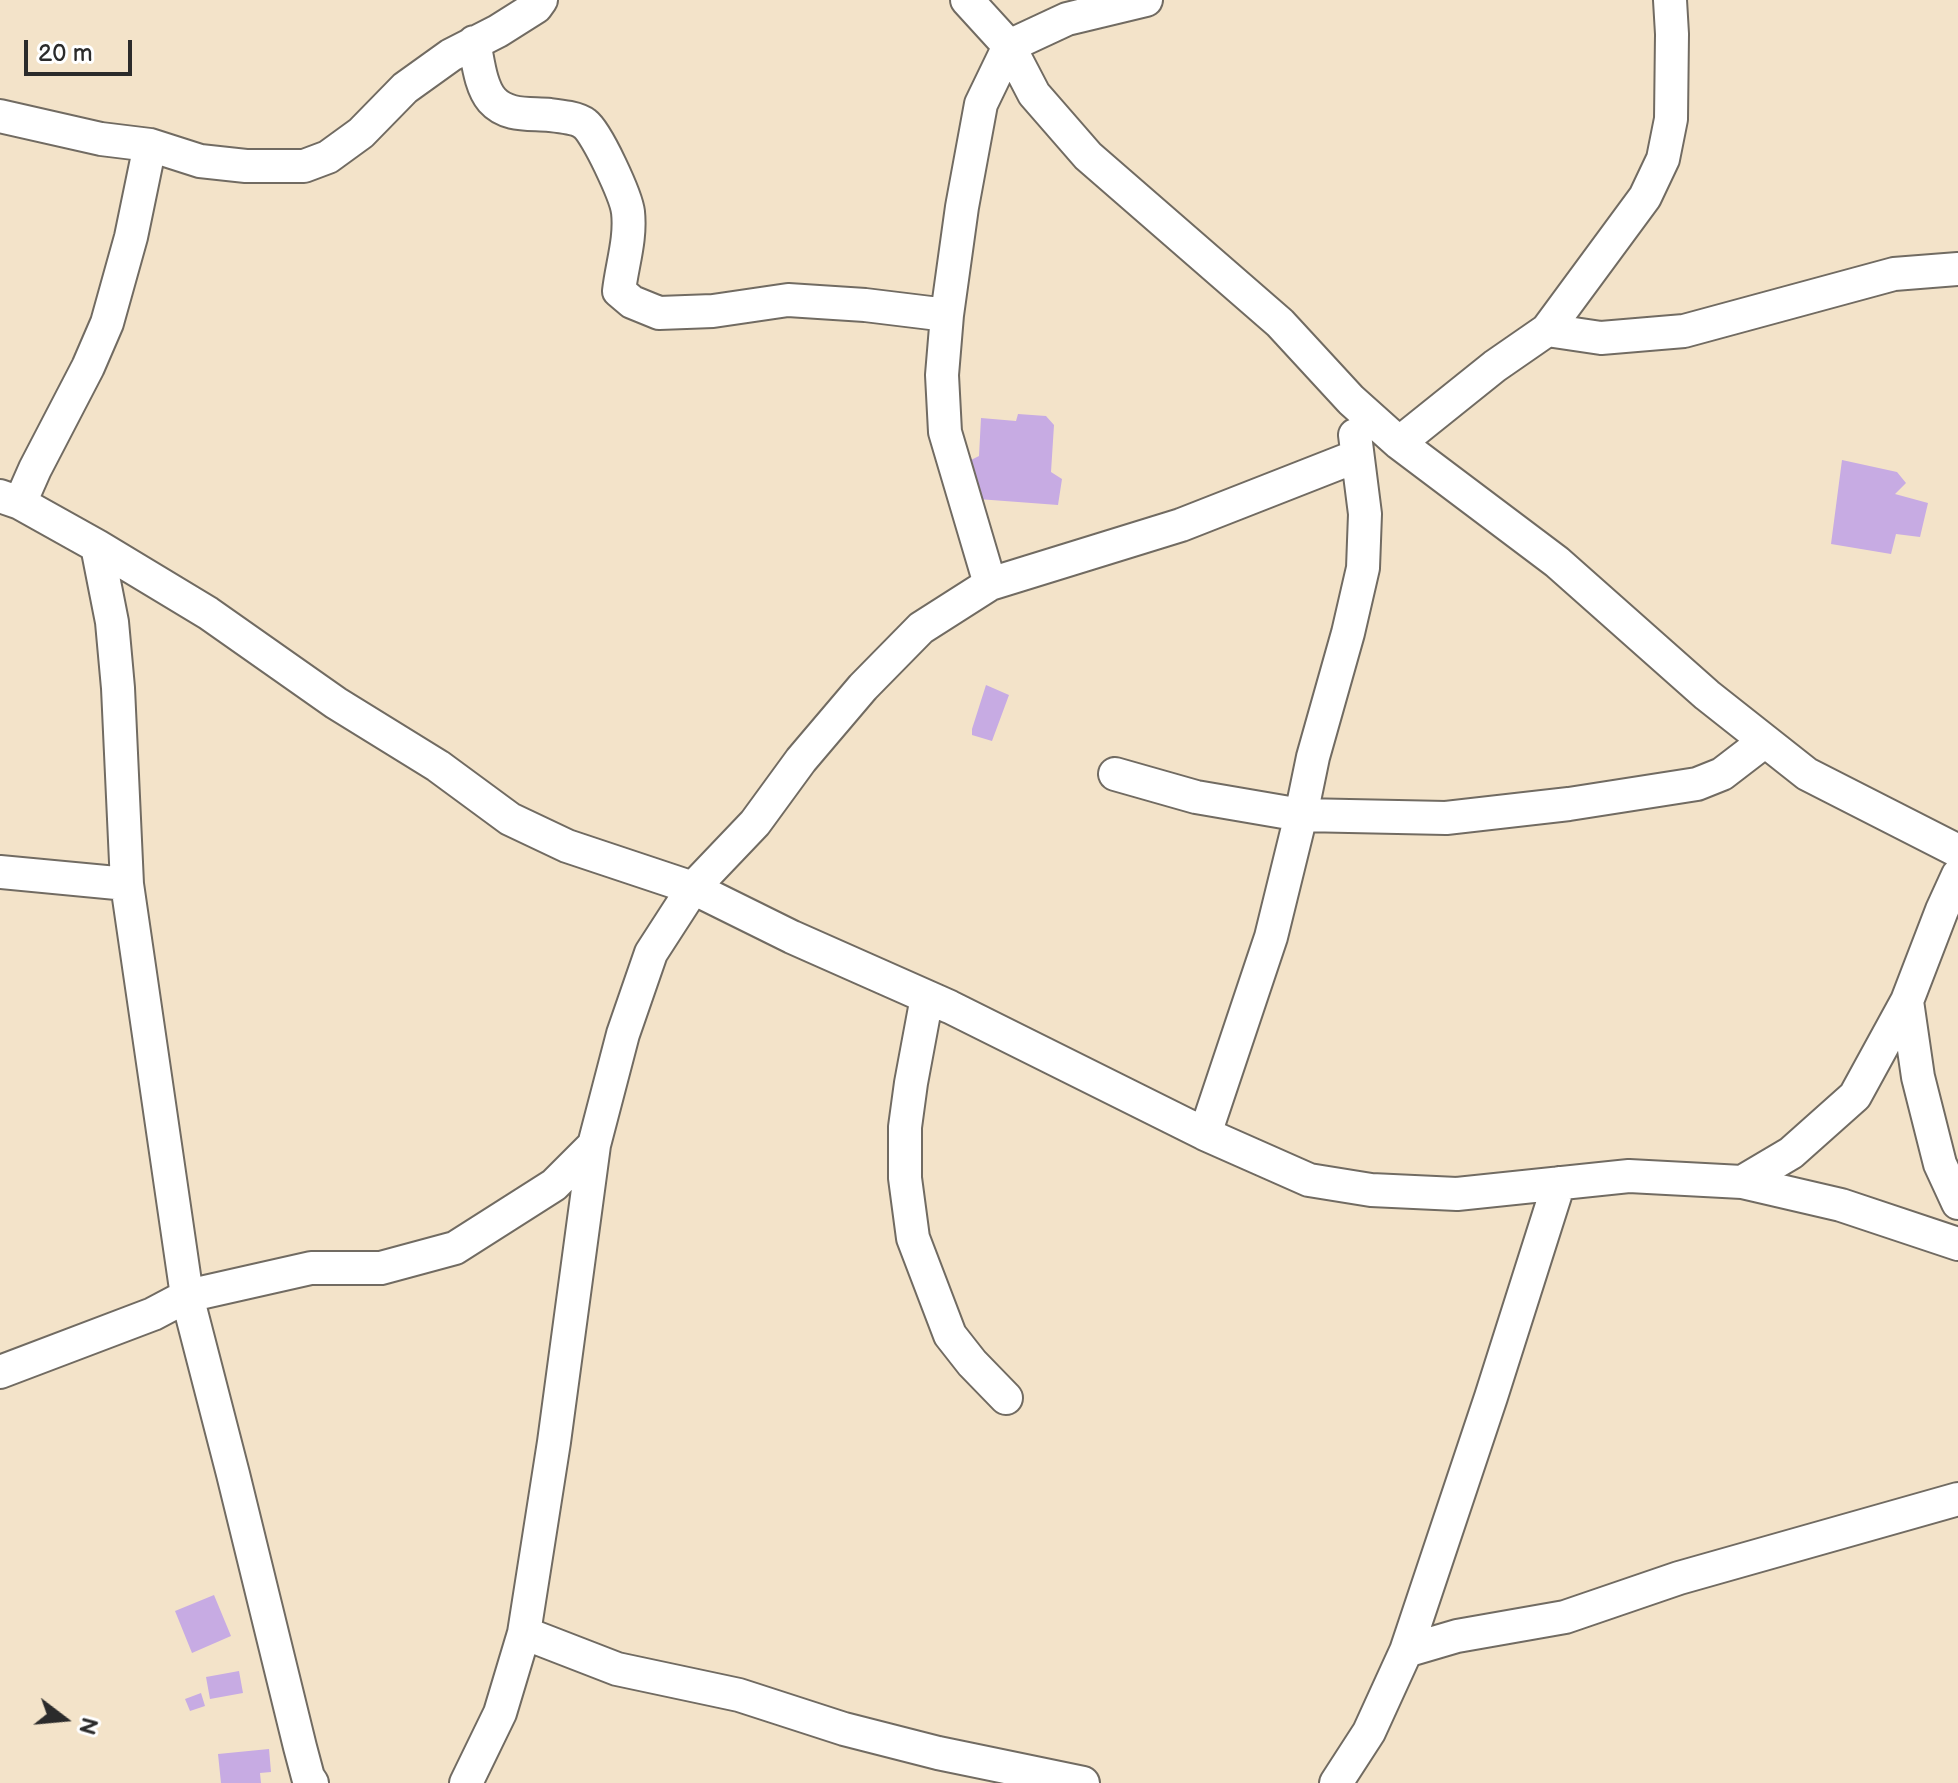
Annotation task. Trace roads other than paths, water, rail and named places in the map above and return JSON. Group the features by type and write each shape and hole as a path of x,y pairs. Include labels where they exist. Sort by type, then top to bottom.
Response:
{"street":[{"path":"0,116 101,139 150,145 200,161 246,166 304,166 328,157 361,133 405,88 451,55 511,23 536,7 541,0"},
{"path":"967,0 1009,46 1034,94 1088,156 1280,323 1351,400 1399,443 1557,562 1707,695 1807,774 1958,851"},
{"path":"990,584 945,432 942,375 962,207 981,104 1009,46 1067,19 1146,0"},
{"path":"1399,443 1495,366 1547,330 1645,197 1663,159 1671,119 1670,0"},
{"path":"474,42 483,80 491,99 501,108 521,114 551,115 584,122 591,130 622,190 628,210 629,233 619,291 632,302 659,313 713,311 788,300 947,315"},
{"path":"150,145 131,237 107,323 88,367 35,469 10,500 97,546 208,613 336,703 438,766 510,819 567,846 693,888 792,937 927,997 1205,1134 1309,1180 1371,1190 1457,1194 1629,1176 1742,1182 1841,1205 1958,1244"},
{"path":"1547,330 1601,338 1684,331 1894,274 1958,269"},
{"path":"1205,1134 1271,937 1313,757 1363,568 1365,514 1351,400"},
{"path":"466,1783 500,1713 524,1633 554,1442 594,1145 623,1034 651,953 693,888 755,823 801,760 863,687 921,628 990,584 1181,525 1357,456"},
{"path":"97,546 112,622 118,688 127,884 187,1296 300,1747 312,1783"},
{"path":"1115,774 1196,797 1301,815 1446,818 1644,794 1697,784 1722,774 1765,741"},
{"path":"0,872 127,884"},
{"path":"1742,1182 1791,1153 1855,1096 1907,1001 1958,875"},
{"path":"927,997 905,1127 905,1178 913,1238 950,1335 1006,1398"},
{"path":"1907,1001 1918,1077 1940,1164 1958,1203"},
{"path":"0,1372 153,1314 187,1296 311,1268 381,1268 455,1248 554,1185 594,1145"},
{"path":"1336,1783 1369,1732 1406,1651 1559,1183"},
{"path":"1406,1651 1457,1636 1565,1617 1679,1578 1958,1499"},
{"path":"524,1633 617,1669 739,1695 844,1729 938,1753 1083,1783"}]}
